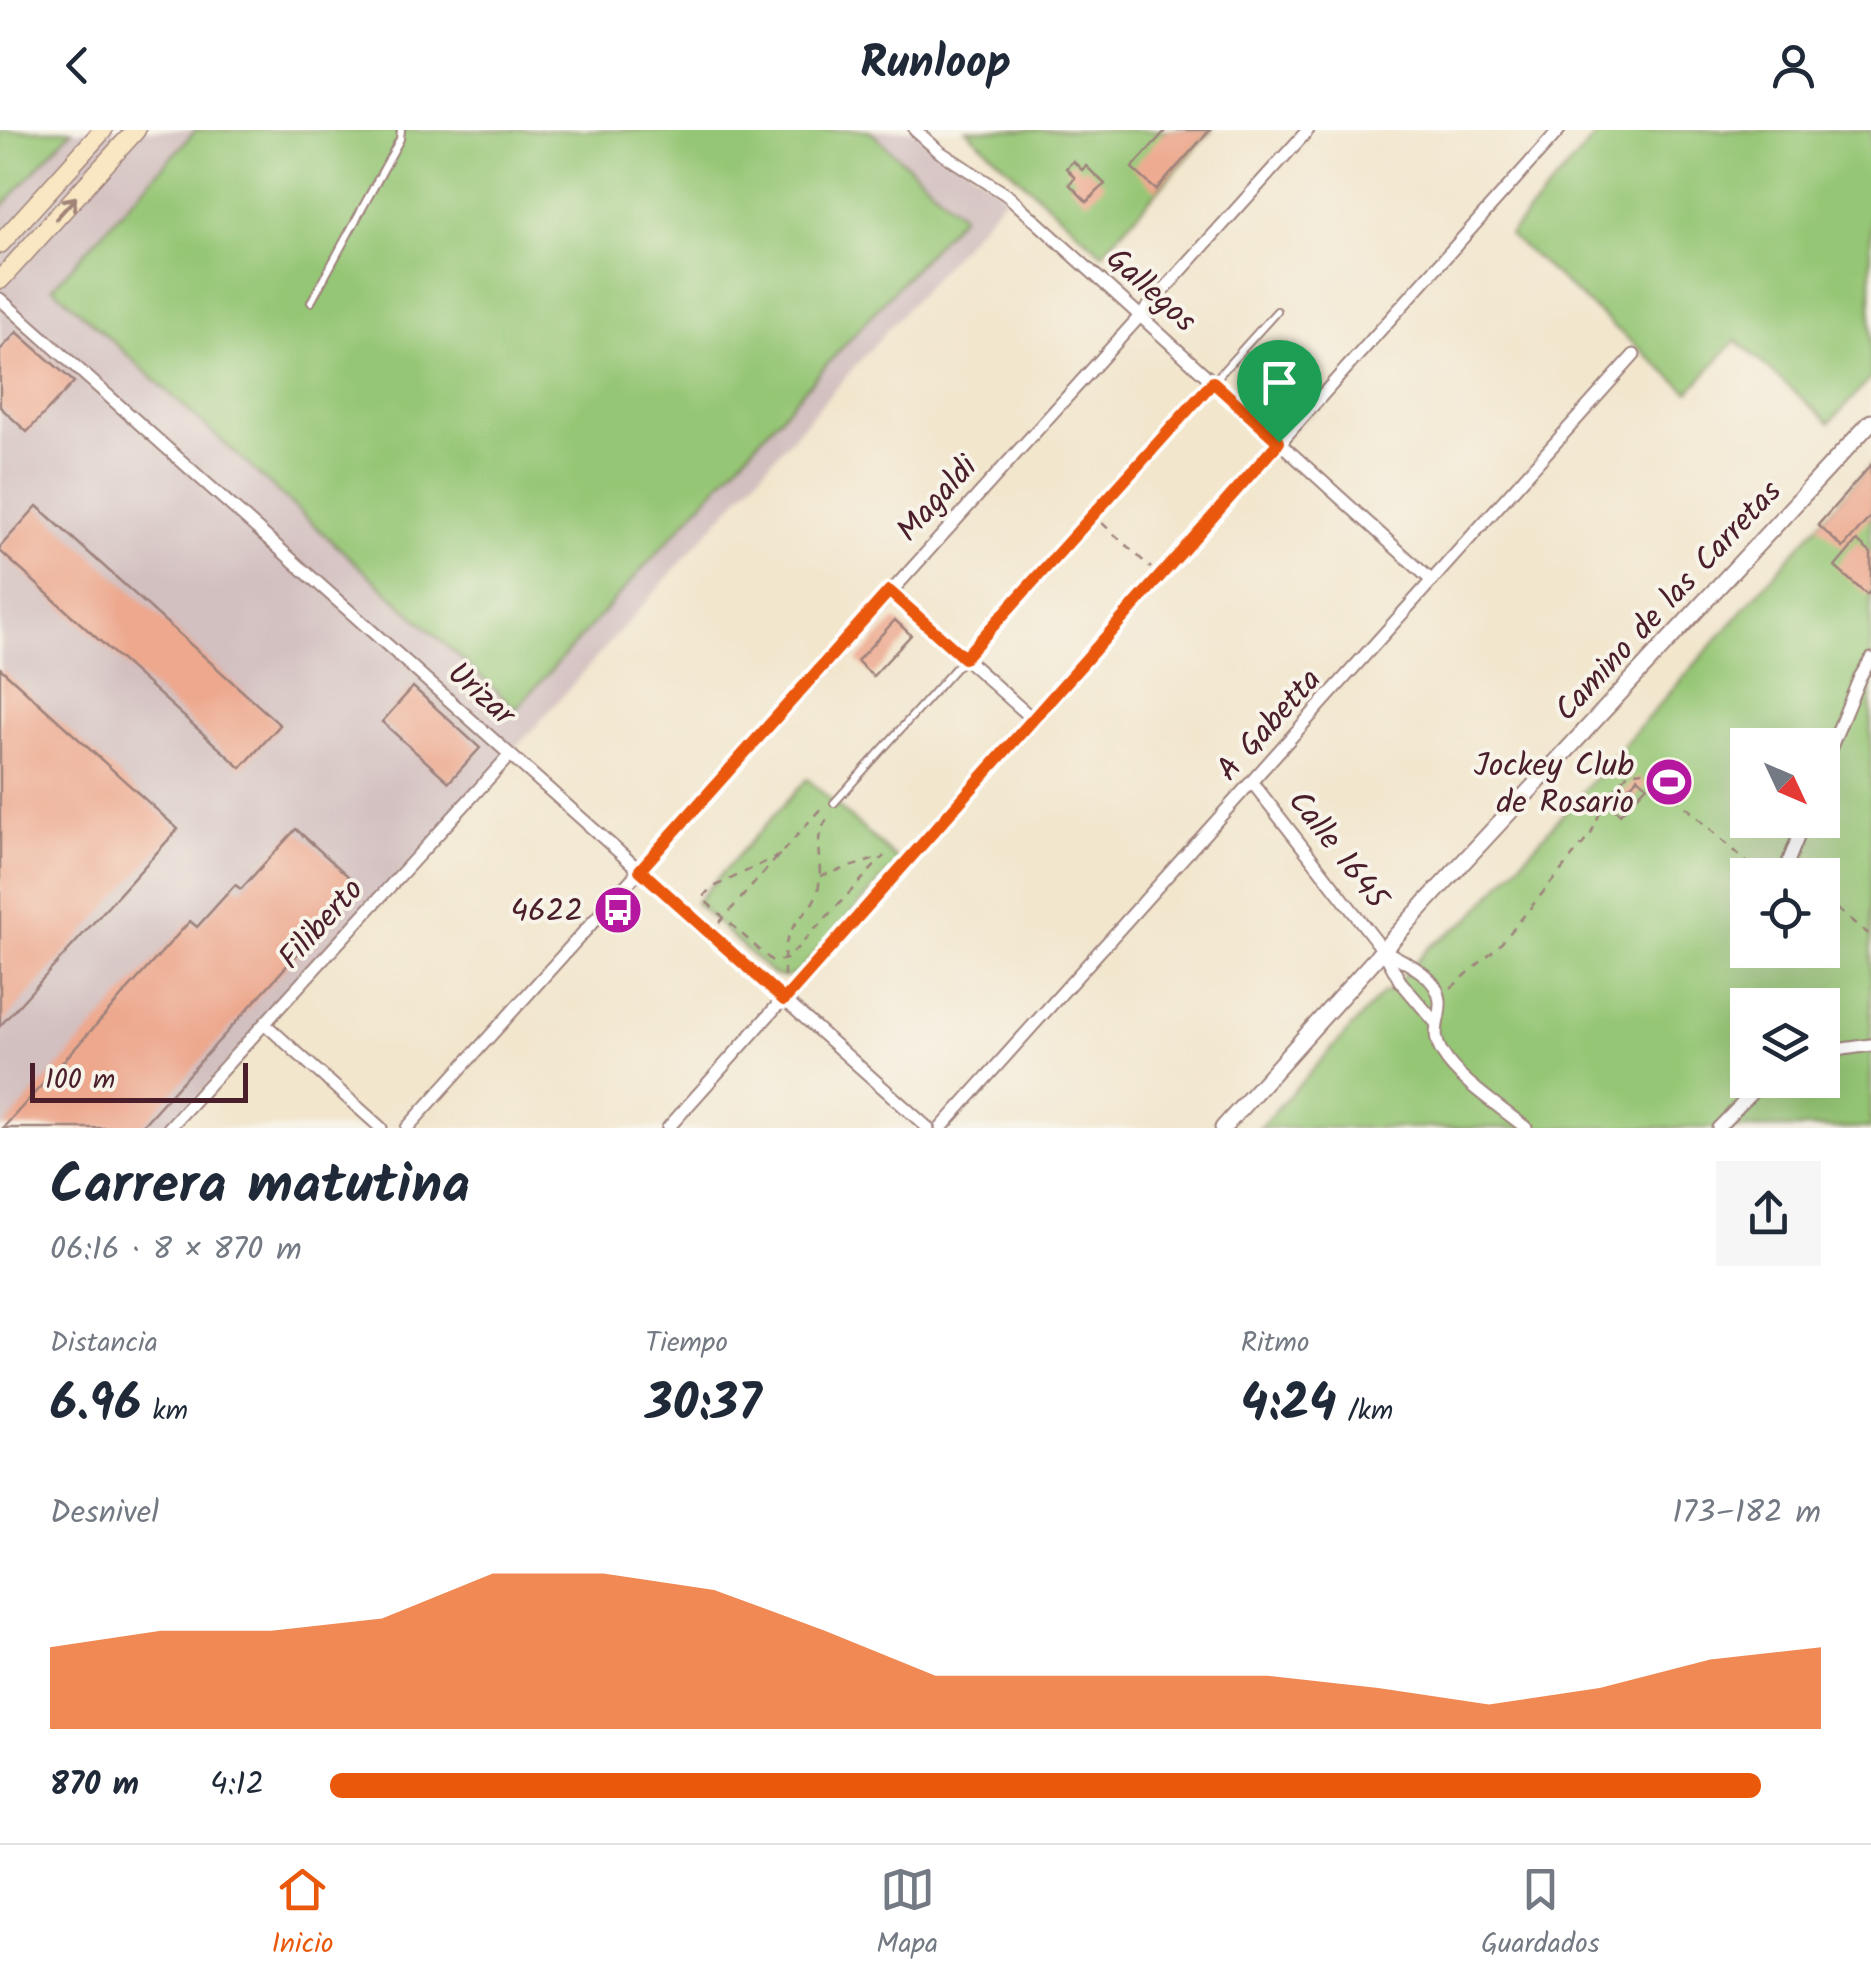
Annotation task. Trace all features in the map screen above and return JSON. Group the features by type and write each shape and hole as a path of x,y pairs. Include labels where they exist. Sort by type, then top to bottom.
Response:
{"main road":[{"path":"0,244 103,130"},
{"path":"0,280 136,130"}],"street":[{"name":"Gallegos","path":"916,130 940,152 1007,195 1432,581"},
{"name":"Magaldi","path":"407,1128 1308,130"},
{"path":"668,1128 1559,130"},
{"name":"Urizar","path":"0,299 928,1128"},
{"name":"A Gabetta","path":"941,1128 1634,354"},
{"name":"Camino de las Carretas","path":"1223,1128 1871,422"},
{"path":"889,591 1034,720"},
{"path":"1839,728 1860,676 1871,660"},
{"name":"Filiberto","path":"169,1128 510,755"},
{"name":"Calle 1645","path":"1252,782 1384,950"},
{"path":"1384,950 1413,966 1434,984 1440,998 1435,1022 1442,1053 1526,1128"},
{"path":"1384,950 1400,982 1435,1022"},
{"path":"265,1024 381,1128"},
{"path":"1840,1050 1871,1045"},
{"path":"1718,1128 1747,1098"}],"lane":[{"path":"311,302 400,139 401,130"},
{"path":"834,803 1278,311"}],"path":[{"path":"1094,515 1160,577"},
{"path":"1440,998 1499,946 1591,834 1604,803 1628,773 1642,770 1651,775 1741,858"},
{"path":"710,933 825,804 834,803"},
{"path":"784,1000 784,959 792,929 813,906 820,876 817,841 834,803"},
{"path":"780,855 710,889 702,898 773,962 784,959 884,856 820,876"},
{"path":"1840,912 1871,936"}],"shaded area":[{"path":"0,130 915,130 1007,195 510,755 169,1128 0,1128"}],"green space":[{"path":"0,130 72,130 0,209"},
{"path":"196,130 869,130 962,215 516,709 53,287"},
{"path":"966,130 1212,130 1102,253"},
{"path":"1601,130 1871,130 1871,378 1830,423 1736,340 1689,392 1509,235"},
{"name":"Jockey Club de Rosario","path":"1871,465 1871,1128 1259,1128 1429,947 1471,918"},
{"path":"807,779 899,861 799,971 783,977 772,974 695,903"}],"building":[{"path":"1166,130 1210,130 1156,190 1132,168"},
{"path":"1073,161 1082,170 1086,166 1105,184 1087,202 1069,184 1075,178 1066,168"},
{"path":"17,332 74,382 27,432 0,407 0,350"},
{"path":"1871,465 1871,516 1843,548 1818,525"},
{"path":"37,506 280,725 241,768 0,551"},
{"path":"1857,541 1871,553 1871,590 1867,595 1835,567"},
{"path":"895,620 911,635 873,676 857,661"},
{"path":"0,668 178,829 0,1026"},
{"path":"413,687 480,748 449,782 382,722"},
{"path":"1638,777 1647,785 1620,814 1611,806"},
{"path":"296,829 359,886 140,1128 3,1128 190,921 197,927 235,885 241,889"}],"place":[{"name":"Jockey Club de Rosario","path":"1669,782"},
{"name":"4622","path":"618,910"}],"route":[{"path":"1213,382 1279,442 784,1000 640,870 889,591 964,658 1213,382"}]}
